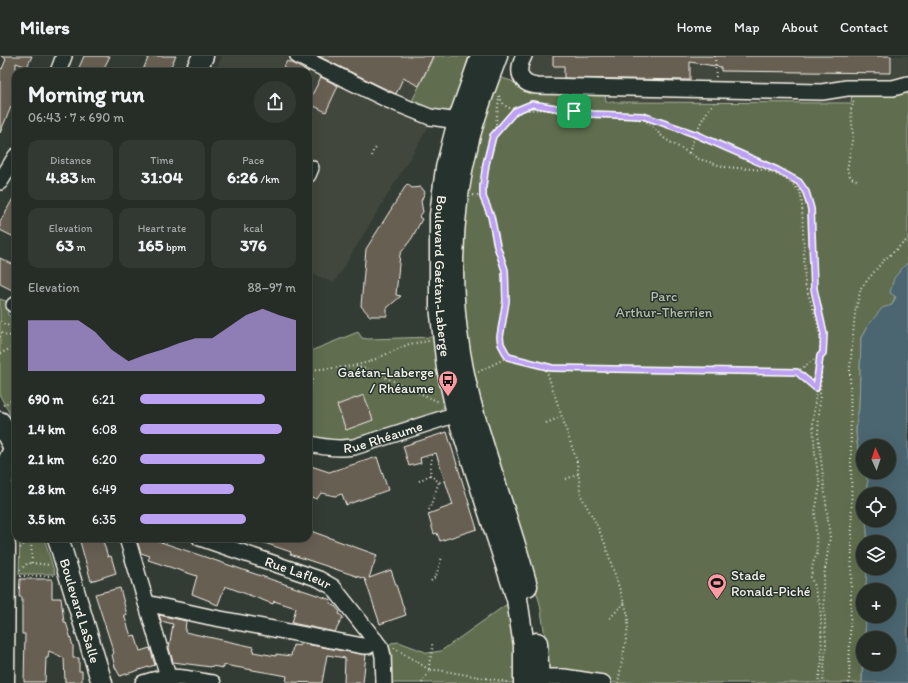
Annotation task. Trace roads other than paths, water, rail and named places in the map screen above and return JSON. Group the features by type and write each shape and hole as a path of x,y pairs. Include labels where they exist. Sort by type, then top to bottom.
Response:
{"main road":[{"path":"197,68 203,56"},
{"name":"Boulevard Gaétan-Laberge","path":"481,56 466,114 446,168 440,215 439,278 442,330 447,368 449,409 513,582 520,614 528,681"},
{"name":"Boulevard Gaétan-Laberge","path":"497,56 466,114 461,178 453,236 454,292 458,332 465,375 478,428 530,597 537,641 528,681"},
{"path":"2,414 12,438"},
{"path":"8,548 2,502 2,484 4,470 12,455"},
{"path":"4,683 8,548 12,519"},
{"name":"Boulevard LaSalle","path":"59,542 99,682"}],"street":[{"path":"60,68 64,56"},
{"path":"298,56 388,100 430,117 466,114"},
{"path":"524,56 519,70 520,76 523,82 537,86 822,92 854,88 893,88 908,84"},
{"path":"0,182 12,162"},
{"name":"Rue Rhéaume","path":"312,444 332,448 354,447 449,409"},
{"path":"128,542 169,680"},
{"name":"Rue Lafleur","path":"211,542 326,582 333,587 383,652 384,683"},
{"path":"146,603 363,646 368,646 375,640"},
{"path":"528,681 564,677 603,683"},
{"path":"143,683 169,680 212,683"}],"water":[{"path":"906,264 908,264 908,683 862,683 863,671 896,671 896,631 865,631 866,623 896,623 896,583 866,583 867,575 896,575 896,535 867,535 867,527 896,527 896,487 867,487 867,479 896,479 896,439 857,439 856,432 859,409 861,338 867,327 882,308 892,305 896,297 890,293 894,278"}],"place":[{"name":"Gaétan-Laberge / Rhéaume","path":"448,397"},
{"name":"Stade Ronald-Piché","path":"717,600"}],"park label":[{"name":"Parc Arthur-Therrien","path":"664,304"}]}
